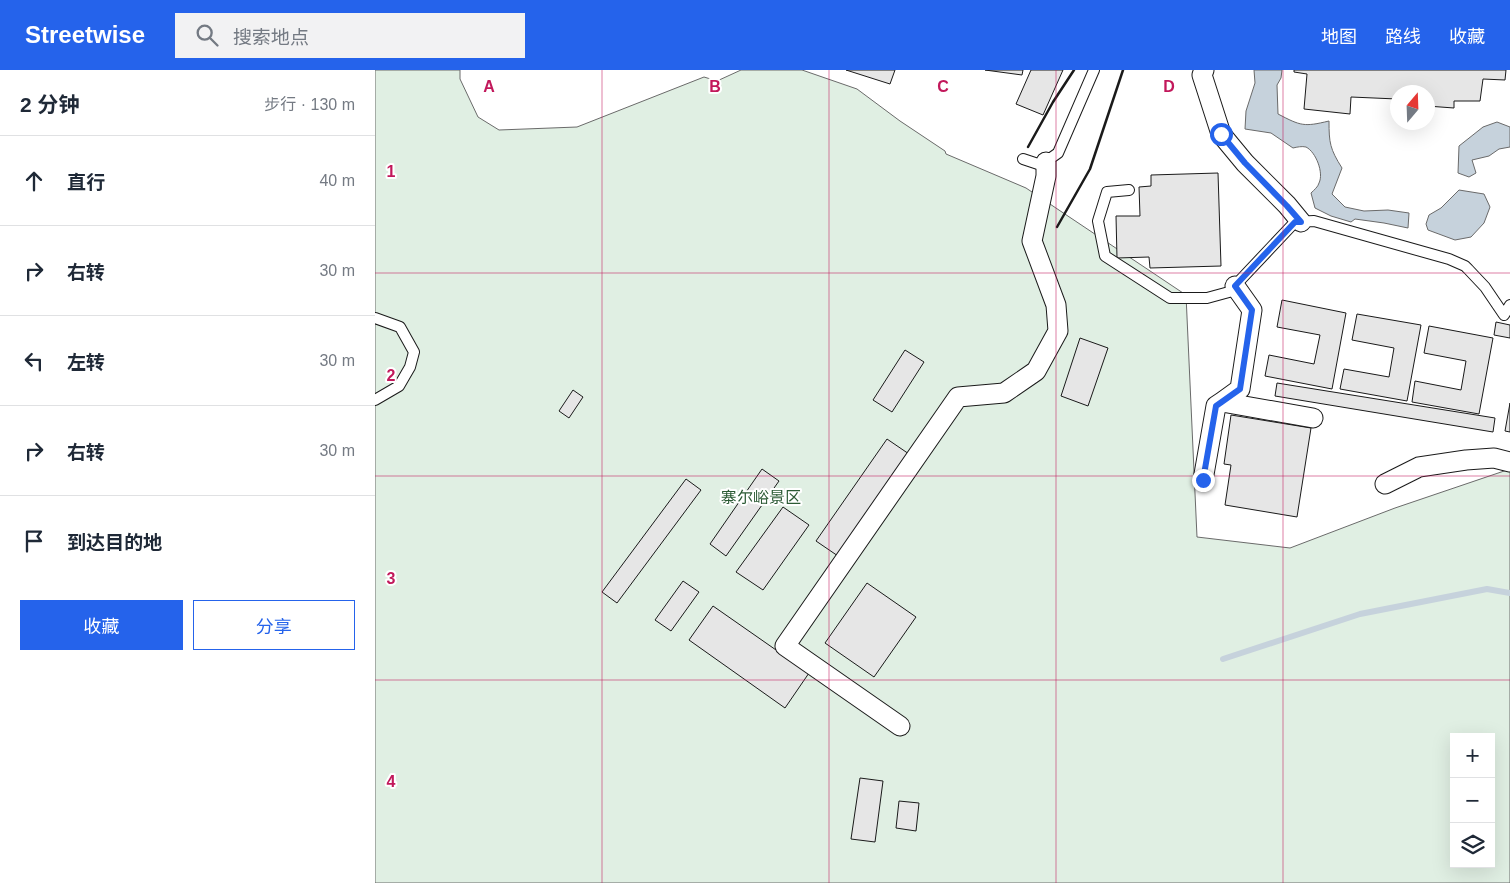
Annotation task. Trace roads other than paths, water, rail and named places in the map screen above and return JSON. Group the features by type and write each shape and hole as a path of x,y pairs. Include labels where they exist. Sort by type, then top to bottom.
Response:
{"street":[{"path":"1204,70 1202,75 1221,134 1245,163 1301,222"},
{"path":"900,726 785,646 958,397 1004,393 1036,371 1058,331 1056,305 1032,241 1046,176 1046,162"},
{"path":"1203,480 1216,406 1240,389 1252,310 1235,286"},
{"path":"1222,402 1313,418"},
{"path":"1385,484 1419,467 1494,458 1510,462"}],"lane":[{"path":"1023,159 1041,166 1058,153 1094,70"},
{"path":"1129,190 1107,192 1098,221 1105,256 1170,298 1207,298 1229,292 1295,222 1315,221 1449,259 1469,269 1485,287 1504,314 1510,306"},
{"path":"375,318 400,327 414,352 411,367 399,386 375,400"}],"waterway":[{"path":"1223,659 1360,614 1487,589 1510,593"}],"park label":[{"name":"寨尔峪景区","path":"761,497"}]}
